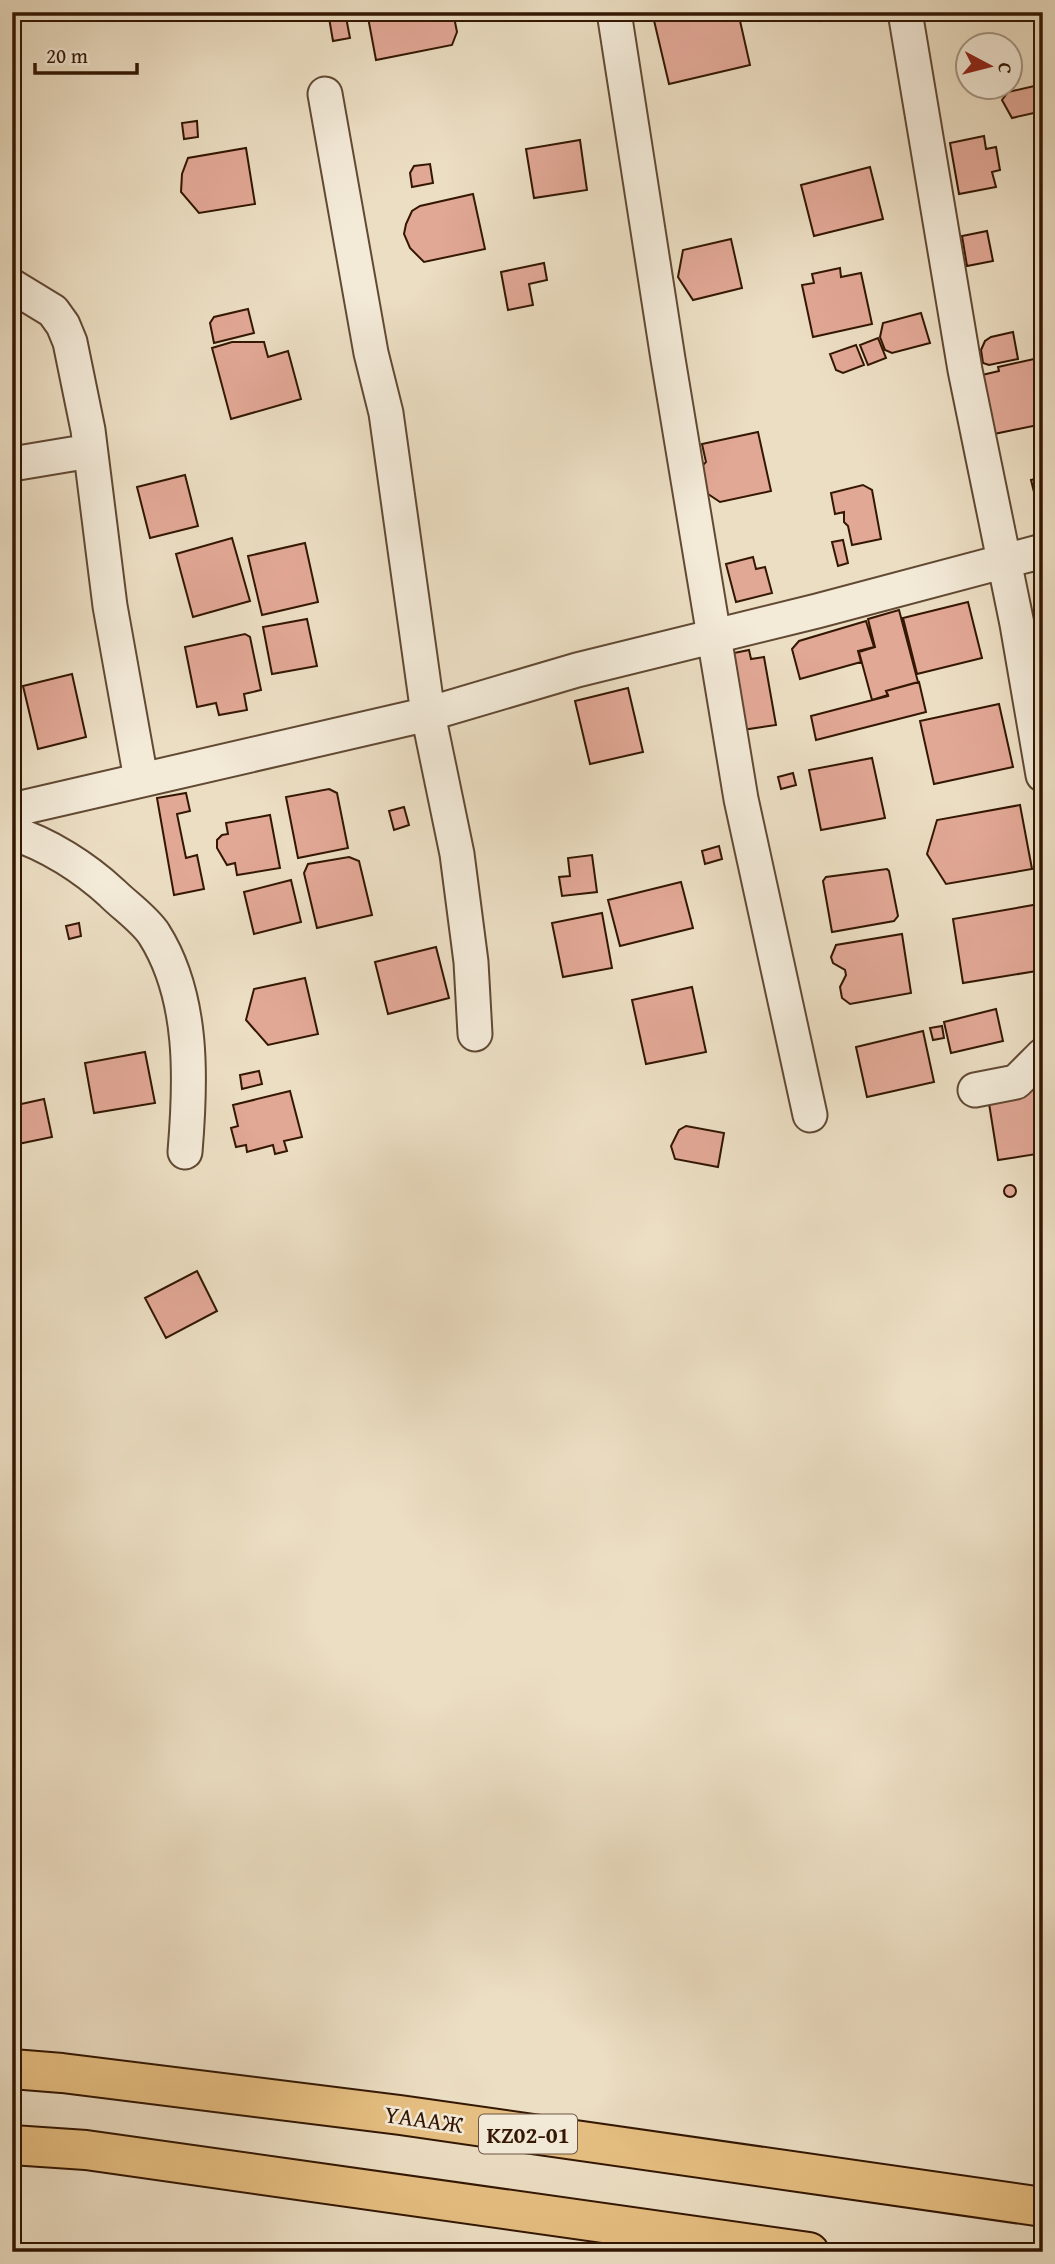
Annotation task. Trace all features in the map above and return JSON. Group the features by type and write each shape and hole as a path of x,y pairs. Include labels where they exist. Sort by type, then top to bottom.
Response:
{"highway":[{"name":"ҮАААЖ","path":"12,2069 400,2115 1043,2207"},
{"path":"12,2145 86,2150 809,2252"}],"street":[{"path":"614,12 741,799 810,1115"},
{"path":"905,12 965,370 1017,624 1043,775"},
{"path":"325,94 371,353 386,413 428,714 457,854 471,962 475,1034"},
{"path":"12,286 26,292 53,311 70,342 90,451 110,606 141,779"},
{"path":"12,464 90,451"},
{"path":"12,810 428,714 578,670 1043,551"},
{"path":"12,833 57,853 99,881 153,932 176,980 185,1028 189,1079 185,1152"},
{"path":"975,1090 1016,1082 1043,1055"}],"building":[{"path":"328,12 345,12 350,38 333,41"},
{"path":"367,12 453,12 457,32 452,45 376,60"},
{"path":"652,12 738,12 750,65 669,84"},
{"path":"818,12 871,12 820,21"},
{"path":"1043,84 1043,111 1012,118 1003,102 1024,102 1024,88"},
{"path":"197,121 198,137 184,139 182,123"},
{"path":"984,136 986,149 996,147 1000,170 992,172 996,187 959,194 950,143"},
{"path":"580,140 587,190 534,198 526,149"},
{"path":"246,148 255,204 199,213 181,192 182,174 188,158"},
{"path":"430,164 433,183 412,187 410,173 414,166"},
{"path":"870,167 883,219 814,236 801,185"},
{"path":"473,194 485,249 424,262 410,248 404,234 412,211 420,206"},
{"path":"987,231 993,261 967,266 962,236"},
{"path":"731,239 742,288 693,300 678,277 683,250"},
{"path":"544,263 547,280 529,284 533,305 508,310 501,272"},
{"path":"840,268 841,277 861,273 872,324 813,337 802,285 814,283 812,274"},
{"path":"248,309 254,333 214,343 210,323 214,317"},
{"path":"921,313 930,343 892,353 885,350 880,337 883,323"},
{"path":"1013,332 1018,359 989,365 983,363 981,350 985,341"},
{"path":"878,338 886,358 868,365 860,345"},
{"path":"232,342 264,342 268,357 288,351 301,399 231,419 212,348"},
{"path":"856,345 864,365 843,373 836,370 830,354"},
{"path":"1043,357 1043,424 994,434 982,375 999,371 998,367"},
{"path":"758,432 771,491 720,502 702,490 700,468 706,462 702,444"},
{"path":"185,475 198,526 150,538 137,487"},
{"path":"1043,477 1043,524 1042,524 1031,480"},
{"path":"863,485 872,490 881,539 852,545 848,526 844,522 844,512 835,514 831,493"},
{"path":"232,538 250,601 193,617 176,554"},
{"path":"843,540 848,563 838,566 832,542"},
{"path":"305,543 318,602 262,615 248,556"},
{"path":"753,557 756,569 765,567 772,593 736,602 726,564"},
{"path":"968,602 982,658 917,674 903,618"},
{"path":"899,610 918,682 886,691 888,695 872,700 859,652 875,647 868,619"},
{"path":"307,619 317,666 272,674 263,627"},
{"path":"866,621 874,647 858,651 861,662 800,679 792,649 799,641"},
{"path":"245,634 250,637 261,690 244,694 247,710 219,715 216,703 197,707 185,647"},
{"path":"749,650 751,659 764,657 776,725 742,730 729,654"},
{"path":"72,674 86,737 38,749 23,686"},
{"path":"919,682 926,712 816,740 811,716 888,696 886,691"},
{"path":"628,688 643,752 590,764 575,701"},
{"path":"999,704 1013,767 934,784 920,721"},
{"path":"872,758 885,818 821,830 809,770"},
{"path":"793,773 796,785 781,789 778,777"},
{"path":"329,789 337,793 348,848 298,858 286,797"},
{"path":"186,793 190,811 177,814 186,858 197,855 204,889 174,895 157,798"},
{"path":"1020,805 1032,869 946,884 927,854 937,820"},
{"path":"404,807 409,825 394,830 389,811"},
{"path":"270,815 280,868 237,875 235,863 227,865 217,848 217,840 228,834 226,823"},
{"path":"719,846 722,859 705,864 702,851"},
{"path":"592,855 597,892 562,896 559,877 570,876 568,858"},
{"path":"349,857 359,861 372,915 317,928 304,873 308,864"},
{"path":"887,869 898,916 894,921 832,932 823,881 826,877"},
{"path":"291,880 301,922 254,934 244,892"},
{"path":"681,882 693,928 620,946 608,900"},
{"path":"1039,904 1043,928 1043,970 963,983 953,919"},
{"path":"602,913 612,968 563,977 552,923"},
{"path":"79,923 81,936 69,939 66,926"},
{"path":"902,934 911,993 850,1004 842,998 840,987 846,975 845,970 833,963 831,957 836,945"},
{"path":"12,939 17,970 12,971"},
{"path":"436,947 449,998 388,1014 375,962"},
{"path":"305,978 318,1034 268,1045 246,1020 254,989"},
{"path":"692,987 706,1052 646,1064 632,1000"},
{"path":"996,1009 1003,1041 951,1053 944,1022"},
{"path":"942,1026 944,1038 933,1040 930,1028"},
{"path":"923,1031 934,1082 867,1097 856,1047"},
{"path":"145,1052 155,1103 94,1113 85,1063"},
{"path":"259,1071 262,1084 242,1089 240,1075"},
{"path":"1043,1088 1043,1153 998,1160 988,1097"},
{"path":"290,1091 302,1137 284,1141 287,1151 275,1154 273,1145 247,1152 246,1145 236,1147 231,1128 238,1126 233,1105"},
{"path":"44,1099 52,1137 18,1144 16,1137 12,1137 12,1106"},
{"path":"686,1126 724,1133 718,1167 675,1159 671,1146 679,1130"},
{"path":"1010,1185 1016,1191 1010,1197 1004,1191"},
{"path":"197,1271 217,1311 166,1338 145,1298"}]}
